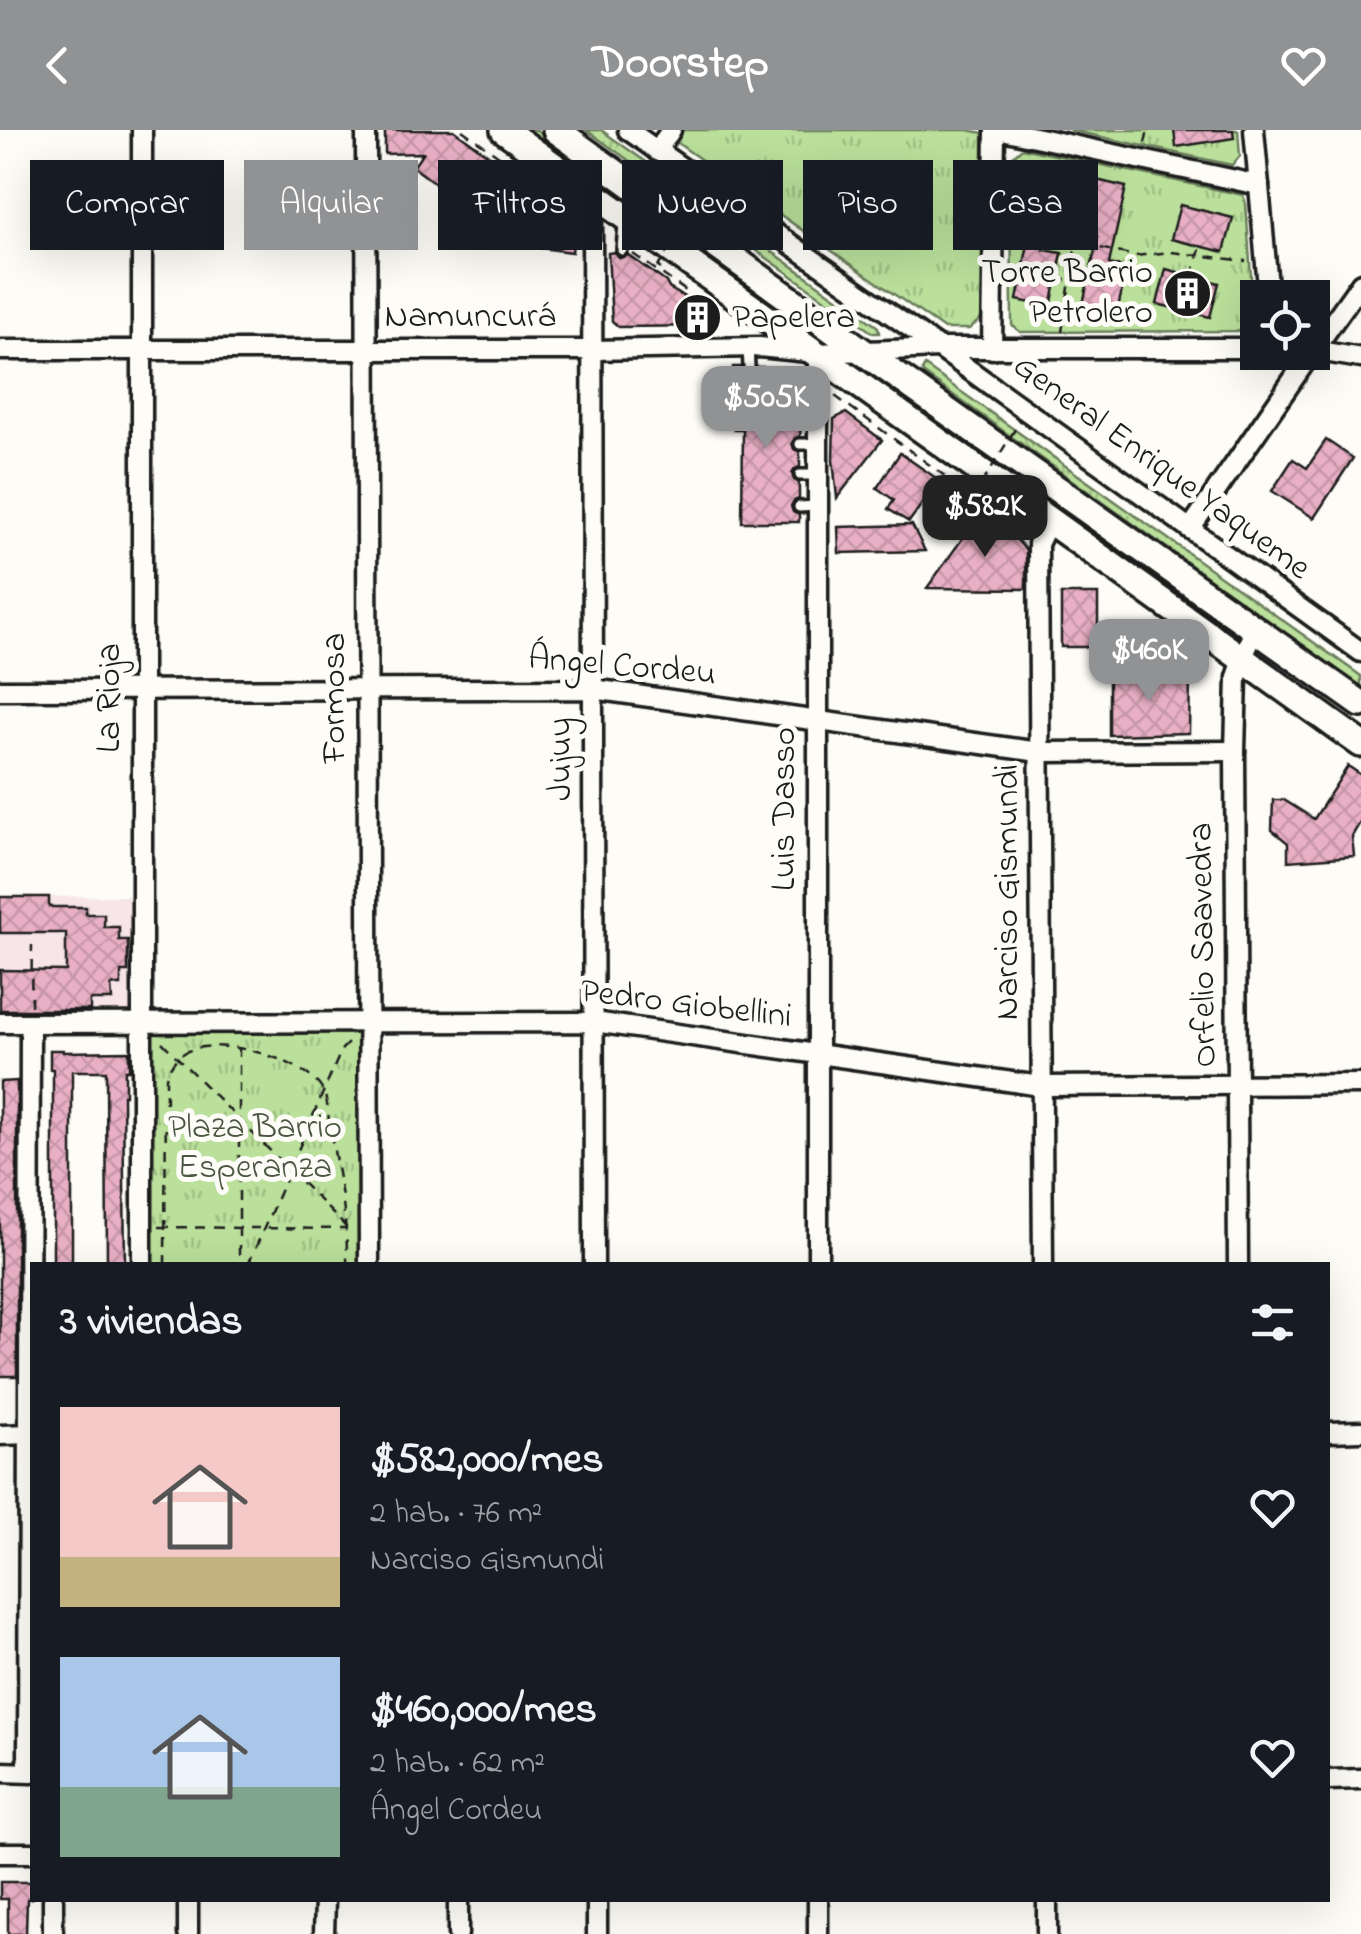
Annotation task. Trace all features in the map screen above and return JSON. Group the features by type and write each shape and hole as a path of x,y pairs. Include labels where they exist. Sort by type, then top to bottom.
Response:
{"main road":[{"path":"504,130 546,160"},
{"path":"556,130 1361,704"},
{"path":"673,250 818,352 1044,532 1243,659 1361,744"}],"street":[{"name":"La Rioja","path":"142,130 142,1262"},
{"name":"Formosa","path":"366,130 369,1262"},
{"name":"General Enrique Yaqueme","path":"628,130 1361,652"},
{"path":"657,151 672,130"},
{"path":"992,349 998,130 1259,185"},
{"path":"1254,130 1267,280"},
{"name":"Jujuy","path":"592,250 594,1262"},
{"path":"1330,327 1361,283"},
{"name":"Namuncurá","path":"0,350 748,347 818,352 1240,348"},
{"name":"Luis Dasso","path":"818,352 818,384 809,417 808,506 818,720 818,1262"},
{"path":"1330,353 1361,358"},
{"path":"1190,530 1300,370"},
{"name":"Narciso Gismundi","path":"1043,1262 1039,752 1044,532"},
{"name":"Orfelio Saavedra","path":"1238,1262 1235,751 1237,677 1254,628"},
{"name":"Ángel Cordeu","path":"0,690 593,689 1039,752 1235,751"},
{"name":"Pedro Giobellini","path":"0,1023 594,1022 1042,1086 1361,1084"},
{"path":"0,1772 30,1772 30,1023"},
{"path":"1330,1432 1361,1431"},
{"path":"0,1435 30,1434"},
{"path":"1330,1780 1361,1779"},
{"path":"0,1853 30,1853"},
{"path":"53,1902 53,1934"},
{"path":"188,1902 188,1934"},
{"path":"324,1934 325,1902"},
{"path":"458,1902 458,1934"},
{"path":"596,1902 597,1934"},
{"path":"818,1902 818,1934"},
{"path":"1047,1902 1047,1934"}],"lane":[{"path":"748,347 748,368"}],"path":[{"path":"462,130 505,160"},
{"path":"1144,147 1148,130"},
{"path":"1192,276 1201,246"},
{"path":"1098,247 1134,256 1171,252 1252,262"},
{"path":"625,250 708,307 708,334"},
{"path":"660,269 668,250"},
{"path":"1062,334 1075,250"},
{"path":"1057,278 1087,285"},
{"path":"818,384 1044,532"},
{"path":"985,484 1020,421 1017,419"},
{"path":"30,1023 32,945"},
{"path":"142,1022 348,1229"},
{"path":"249,1262 342,1049 368,1022"},
{"path":"239,1047 239,1262"},
{"path":"164,1262 166,1077 178,1058 195,1048 239,1047 302,1068 324,1091 348,1229 347,1262"},
{"path":"142,1226 348,1229"}],"shaded area":[{"path":"137,896 137,1017 0,1017 0,897"}],"green space":[{"path":"522,130 537,130 579,160 565,160"},
{"path":"586,130 601,130 643,160 628,160"},
{"path":"680,130 983,133 983,160 953,160 953,250 982,250 982,318 969,329 944,329 831,250 933,250 933,160 803,160 803,231 783,217 783,160 702,160 673,140"},
{"path":"1069,130 1238,130 1240,156 1232,165"},
{"path":"1022,148 1078,160 1011,160"},
{"path":"1098,164 1243,195 1251,280 1240,280 1240,331 1020,332 1012,325 1012,250 1098,250"},
{"path":"602,176 622,191 622,200 602,186"},
{"path":"756,250 770,250 878,327 879,333 873,333"},
{"path":"925,366 1361,676 1361,687 924,374"},
{"path":"883,381 1226,623 1225,626 1219,627 880,386"},
{"name":"Plaza Barrio Esperanza","path":"152,1032 360,1033 358,1262 150,1262"}],"building":[{"path":"385,130 454,130 495,160 438,160 438,185 418,171 423,153 385,154"},
{"path":"1174,130 1233,130 1234,138 1176,147"},
{"path":"1098,180 1126,187 1109,264 1127,268 1115,321 1081,313 1098,250"},
{"name":"Torre Barrio Petrolero","path":"1180,205 1233,218 1224,252 1171,239"},
{"name":"Torre Barrio Petrolero","path":"1027,250 1062,253 1051,307 1017,300"},
{"path":"614,252 620,258 628,255 669,288 705,309 706,326 619,327 612,321 608,253"},
{"name":"Torre Barrio Petrolero","path":"1166,269 1219,283 1210,317 1157,304"},
{"path":"733,367 741,367 748,375 763,367 764,405 801,405 793,416 801,425 800,436 792,443 800,452 800,467 792,474 799,483 799,499 791,506 799,515 799,522 742,522 743,430 734,430"},
{"path":"846,413 882,440 837,498 834,419"},
{"path":"1326,440 1353,458 1314,518 1272,491 1293,459 1307,468"},
{"path":"900,453 939,480 909,522 888,509 894,500 877,488"},
{"path":"982,511 1005,527 1026,550 1026,589 927,588"},
{"path":"912,525 925,551 839,553 838,527"},
{"path":"1061,594 1098,594 1098,647 1061,647"},
{"path":"1109,673 1190,674 1189,733 1109,735"},
{"path":"1348,766 1361,775 1361,821 1352,836 1354,856 1288,861 1288,843 1272,830 1273,800 1284,800 1314,819"},
{"path":"0,897 49,897 49,907 86,907 86,914 104,914 104,927 119,927 119,940 128,940 128,972 121,972 121,985 111,985 112,1000 90,1000 90,1010 0,1010 0,970 66,971 66,933 0,933"},
{"path":"50,1050 129,1051 123,1095 125,1262 107,1262 106,1071 72,1071 72,1262 53,1262"},
{"path":"17,1081 17,1376 0,1376 0,1082"},
{"path":"0,1882 30,1882 26,1934 8,1934 8,1899 0,1899"}],"place":[{"name":"Torre Barrio Petrolero","path":"1188,293"},
{"name":"Papelera","path":"697,318"}]}
